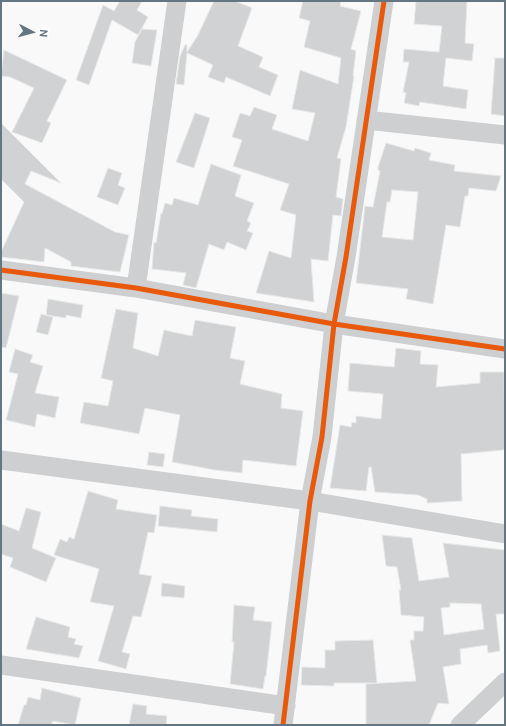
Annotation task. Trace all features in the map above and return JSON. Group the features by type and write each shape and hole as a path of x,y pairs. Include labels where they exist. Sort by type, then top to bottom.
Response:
{"street":[{"path":"136,288 177,1"},
{"path":"283,725 310,501 322,438 334,324 346,257 384,1"},
{"path":"366,120 505,135"},
{"path":"1,270 136,288 334,324 505,349"},
{"path":"1,460 310,501 505,534"},
{"path":"1,666 286,706"},
{"path":"460,725 505,682"}],"building":[{"path":"120,1 142,1 137,10 148,17 138,35 112,20 89,85 76,80 103,5 114,11"},
{"path":"214,1 235,1 252,8 238,46 263,57 259,67 278,75 270,96 226,77 224,83 208,77 213,65 187,53 184,85 176,84 180,56 185,45 187,45 187,52 198,35"},
{"path":"303,1 341,1 340,6 361,11 351,49 356,51 354,76 346,127 337,158 341,159 336,197 343,199 341,216 333,215 328,261 311,259 314,302 256,293 269,251 291,258 296,215 280,210 289,184 233,166 242,140 232,137 240,113 250,116 254,107 277,115 272,129 308,141 315,113 292,109 300,70 338,84 341,58 304,47 310,21 299,18"},
{"path":"416,1 467,1 465,43 474,44 472,61 446,58 443,86 468,90 466,109 420,102 419,106 404,103 406,93 403,92 409,62 403,62 404,49 439,52 442,26 414,24"},
{"path":"142,29 157,30 151,66 132,63 135,42"},
{"path":"4,50 67,80 47,121 51,123 42,143 12,132 34,88 10,77 1,76"},
{"path":"495,58 505,58 505,116 491,114"},
{"path":"195,113 210,118 194,168 176,162"},
{"path":"1,123 61,183 31,171 25,184 115,232 129,235 120,272 71,266 71,262 45,248 44,262 1,257 1,252 24,202 1,179"},
{"path":"386,143 414,151 415,148 431,153 429,160 455,165 454,171 501,176 496,191 469,188 468,196 465,196 460,227 446,225 433,304 406,299 408,289 356,283 365,206 373,207 380,171 378,170","holes":["392,190 418,192 413,240 382,237 387,202 390,202"]},
{"path":"211,164 241,175 235,196 254,203 247,221 251,223 247,231 253,233 246,250 227,242 224,250 209,244 196,288 183,285 186,273 152,269 154,242 156,243 161,213 162,214 165,203 172,205 174,198 198,205"},
{"path":"108,168 122,173 118,185 125,188 118,205 97,197"},
{"path":"1,293 19,296 6,348 1,347"},
{"path":"48,299 83,305 81,318 66,315 66,318 46,315"},
{"path":"116,309 138,313 133,348 158,356 164,330 192,336 195,320 236,327 230,358 245,361 240,384 282,394 281,408 303,411 296,466 243,460 242,473 215,470 172,462 180,415 145,408 139,434 80,423 84,402 108,406 113,381 101,378"},
{"path":"41,314 53,317 48,335 36,332"},
{"path":"396,348 421,351 420,364 438,365 436,387 480,383 480,372 504,372 505,448 503,450 461,454 462,501 427,503 427,499 418,495 375,492 371,467 369,467 366,491 330,488 340,425 351,427 352,422 356,423 356,416 381,419 383,394 348,391 350,363 394,367"},
{"path":"15,349 33,355 30,362 43,366 35,393 59,397 55,418 37,414 35,427 6,420 18,374 9,372"},
{"path":"149,452 165,454 163,467 147,465"},
{"path":"88,491 118,500 116,509 157,515 154,533 148,532 139,574 152,576 141,617 133,616 122,652 130,654 126,669 98,661 114,606 90,602 99,569 54,555 60,539 67,542 69,537 74,539"},
{"path":"160,506 192,510 191,516 218,519 217,532 158,526"},
{"path":"26,508 41,512 32,548 56,558 46,582 10,567 13,558 1,554 1,524 19,531"},
{"path":"382,535 412,538 419,581 449,577 443,543 505,550 505,614 496,614 500,651 488,653 487,645 460,649 461,664 443,667 449,704 438,703 429,725 366,725 366,684 416,681 410,640 414,640 414,631 423,631 424,617 401,615 399,590 401,590 397,567 386,566","holes":["450,603 481,604 484,629 444,635 441,608 450,607"]},
{"path":"162,583 185,586 184,598 161,596"},
{"path":"234,605 255,607 253,620 272,622 266,676 263,689 230,684 234,642 232,642"},
{"path":"36,617 70,627 68,637 76,639 74,644 83,646 79,658 26,649"},
{"path":"373,640 377,683 334,683 334,686 301,685 302,667 325,668 325,650 335,650 335,641"},
{"path":"42,688 81,698 75,725 53,721 51,725 18,725 28,697 40,700"},
{"path":"133,704 147,706 146,714 167,716 166,725 129,725"}],"cycle path":[{"path":"283,725 310,501 322,437 334,324 346,257 384,1"},
{"path":"1,270 136,288 334,324 505,349"}]}
